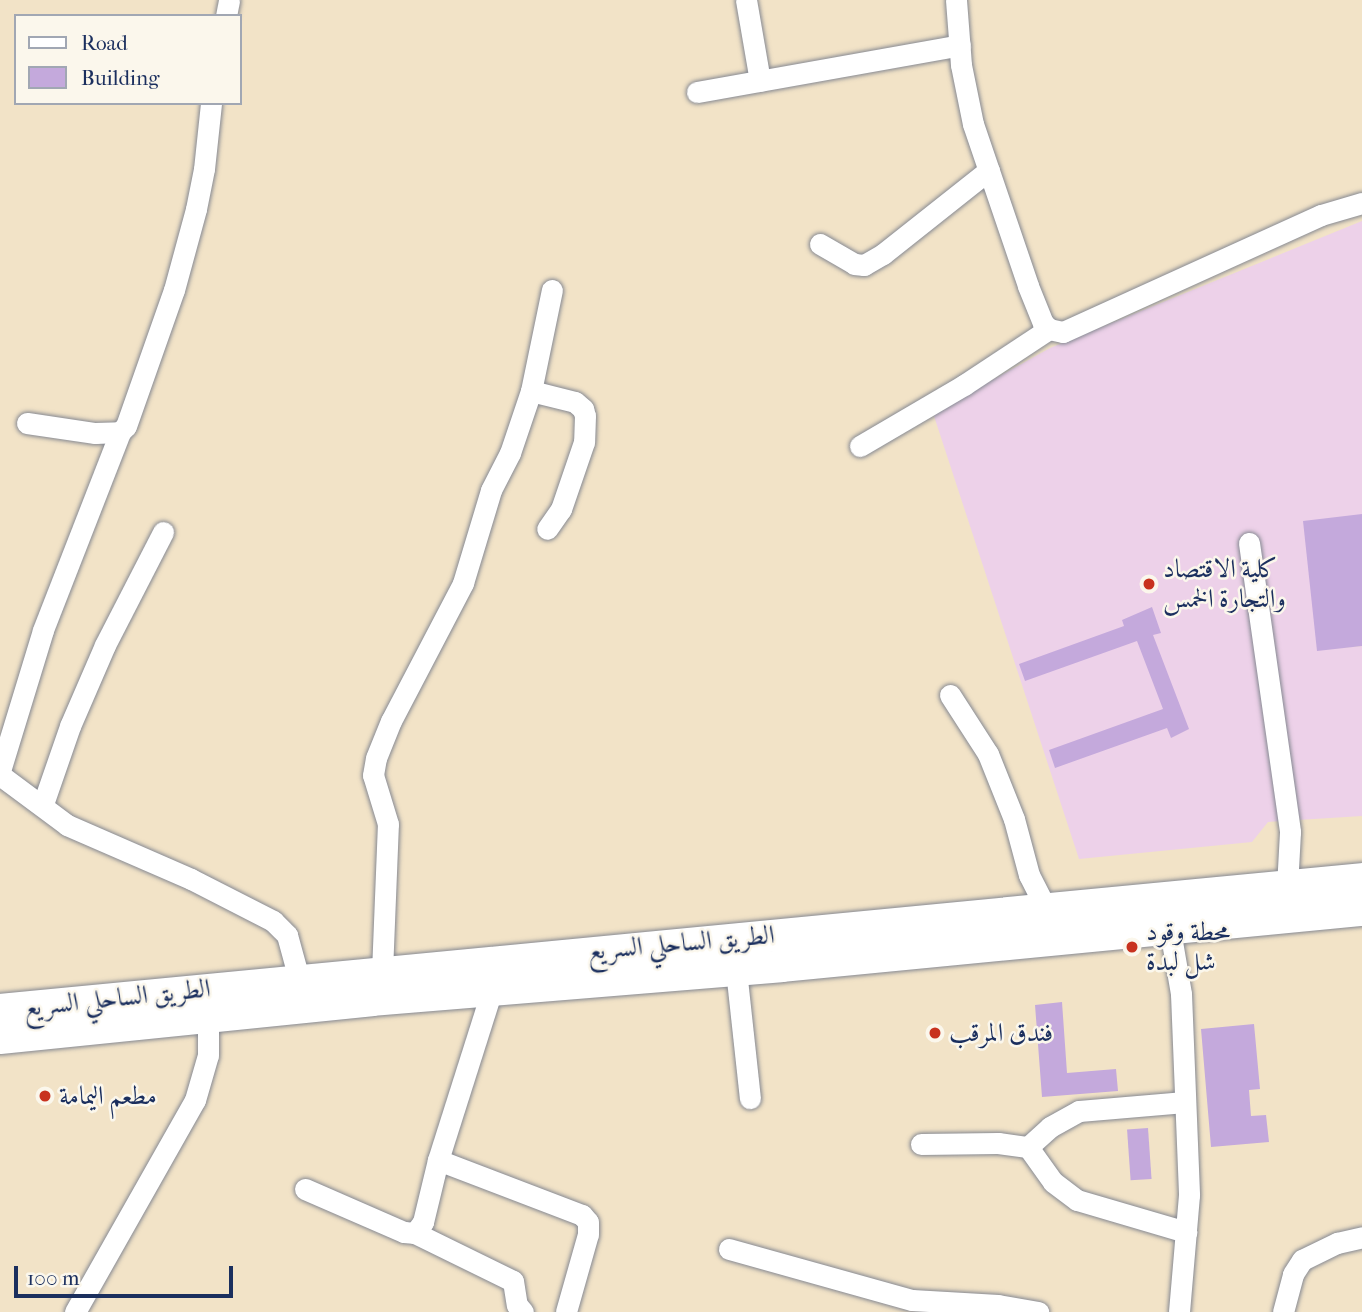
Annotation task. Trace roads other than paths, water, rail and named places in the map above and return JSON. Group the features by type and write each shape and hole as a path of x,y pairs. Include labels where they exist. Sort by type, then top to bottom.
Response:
{"highway":[{"name":"الطريق الساحلي السريع","path":"0,1010 299,979 1362,880"},
{"name":"الطريق الساحلي السريع","path":"0,1038 208,1016 736,970 1362,910"}],"street":[{"path":"746,0 760,81"},
{"path":"956,0 960,45 973,124 1028,286 1043,323 1049,329 1063,332 1321,215 1362,203"},
{"path":"696,92 960,45"},
{"path":"211,105 204,169 174,290 130,417 120,432 43,630 0,773 67,825 191,879 273,920 287,935 299,979"},
{"path":"820,244 854,264 864,265 883,254 989,170"},
{"path":"382,972 388,824 373,775 376,758 391,721 463,583 491,490 510,453 531,391 552,290"},
{"path":"860,446 964,385 1049,329"},
{"path":"531,391 575,402 583,408 585,416 584,442 561,509 547,529"},
{"path":"27,423 95,433 120,432"},
{"path":"43,804 70,726 105,645 163,533"},
{"path":"1249,543 1290,832 1287,887"},
{"path":"950,695 988,754 1014,819 1029,875 1046,909"},
{"path":"1170,930 1181,994 1189,1195 1179,1312"},
{"path":"736,970 750,1098"},
{"path":"415,1233 423,1222 438,1160 492,990"},
{"path":"75,1312 195,1100 208,1055 208,1016"},
{"path":"1028,1147 1050,1127 1079,1111 1185,1102"},
{"path":"921,1144 998,1143 1028,1147 1053,1182 1077,1200 1186,1232"},
{"path":"438,1160 582,1215 588,1222 588,1234 566,1312"},
{"path":"305,1189 404,1232 415,1233 513,1281 517,1306 523,1312"},
{"path":"1283,1312 1293,1274 1302,1260 1337,1243 1362,1237"},
{"path":"729,1249 912,1300 999,1305 1038,1312"}],"place":[{"name":"كلية الاقتصاد والتجارة الخمس","path":"1149,584"},
{"name":"محطة وقود شل لبدة","path":"1132,947"},
{"name":"فندق المرقب","path":"935,1033"},
{"name":"مطعم اليمامة","path":"45,1096"}]}
